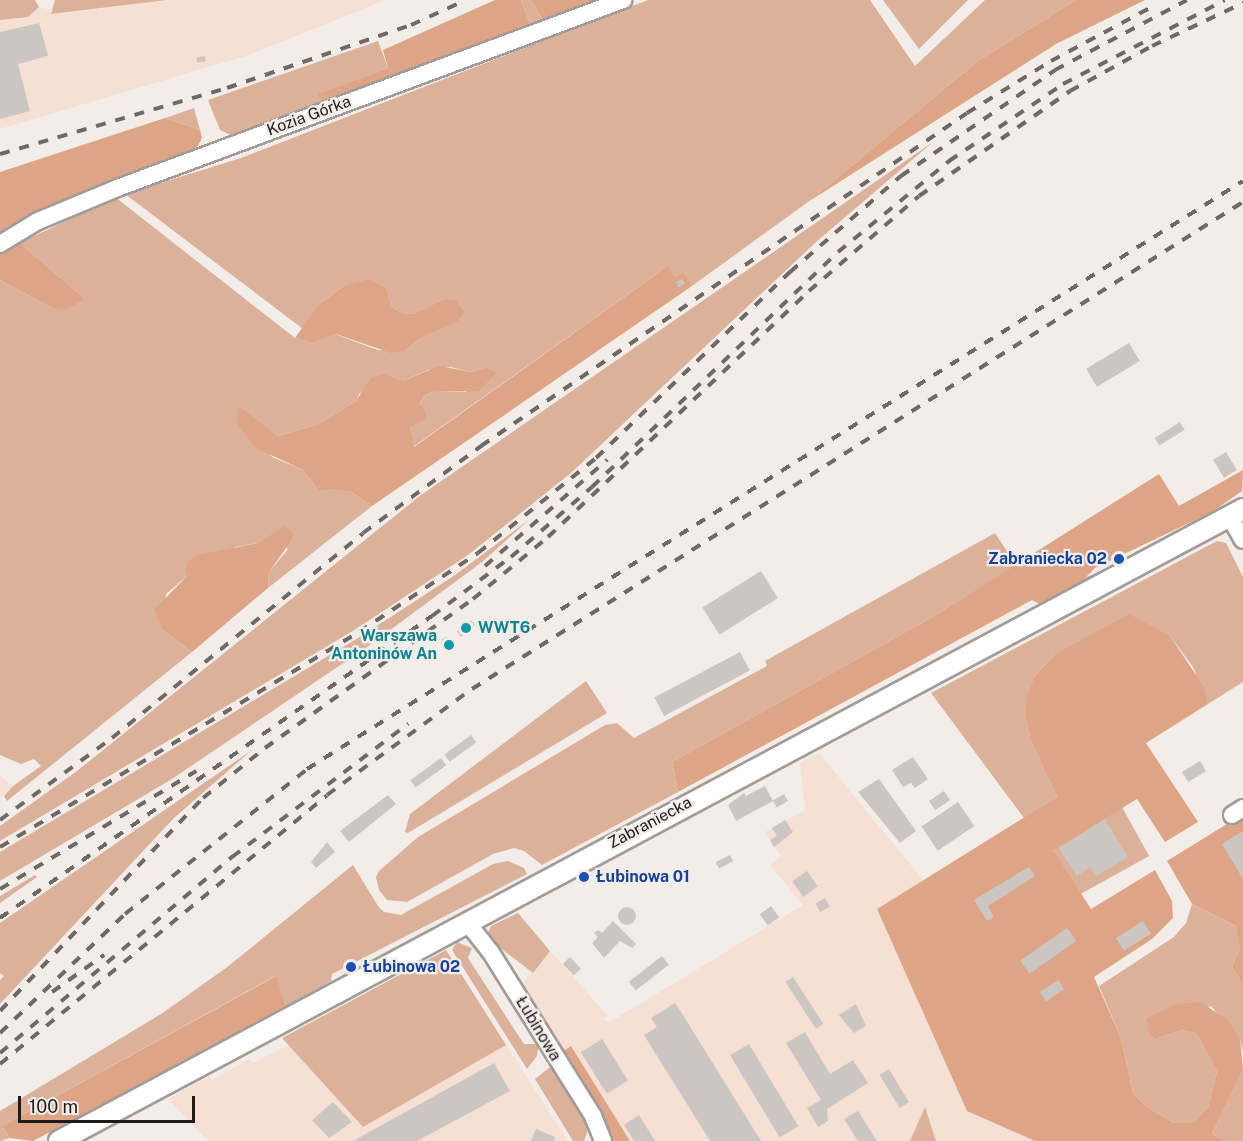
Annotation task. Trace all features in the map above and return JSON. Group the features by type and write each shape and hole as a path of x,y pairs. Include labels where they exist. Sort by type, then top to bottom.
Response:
{"main road":[{"name":"Zabraniecka","path":"59,1141 1236,513"}],"street":[{"name":"Kozia Górka","path":"0,244 38,221 120,187 623,0"},
{"path":"1236,513 1243,540"},
{"name":"Łubinowa","path":"467,922 490,951 592,1116 603,1141"}],"shaded area":[{"path":"0,0 35,0 39,7 28,17 0,20"},
{"path":"55,0 167,0 51,14"},
{"path":"167,0 385,0 249,55 0,129 0,20 28,17 39,7 51,10 51,14"},
{"path":"495,0 521,0 531,27 323,106 318,94 388,68 383,50"},
{"path":"521,0 531,0 544,22 531,27"},
{"path":"531,0 603,0 544,22"},
{"path":"648,0 870,0 915,66 985,0 1076,0 978,61 808,202 692,286 684,271 675,277 669,265 413,447 410,426 424,396 432,392 466,392 486,368 471,372 450,367 428,370 403,381 391,377 359,394 356,401 317,425 278,436 239,407 272,457 303,470 318,490 350,491 372,506 268,588 269,572 288,549 274,535 258,543 235,547 187,576 166,594 163,630 192,652 7,801 4,796 13,786 41,766 34,759 21,764 0,755 0,280 56,310 85,299 20,243 115,197 295,338 312,343 335,334 378,350 406,350 421,338 458,320 444,299 413,314 401,313 391,306 387,289 344,286 318,305 303,329 125,194 241,158"},
{"path":"883,0 968,0 919,49"},
{"path":"1076,0 1145,0 1056,44 808,202 978,61"},
{"path":"378,41 388,68 319,94 323,106 237,138 220,130 208,100"},
{"path":"194,108 200,130 165,118"},
{"path":"165,118 200,130 202,138 198,146 186,155 0,238 0,172"},
{"path":"933,142 815,243 571,473 468,555 356,629 0,841 0,826 77,771 421,495"},
{"path":"20,243 85,299 67,309 56,310 0,280 0,252"},
{"path":"669,265 675,277 684,271 692,286 372,506 350,491 318,490 303,470 256,448 236,422 239,406 278,436 317,425 356,401 371,378 383,374 403,381 439,366 471,372 486,368 497,372 479,391 432,392 424,396 420,404 426,412 425,420 410,426 414,447"},
{"path":"369,279 387,289 391,306 401,313 413,314 444,299 456,301 464,312 458,321 421,338 406,350 391,353 336,334 312,343 295,338 318,305 344,286"},
{"path":"1243,470 1242,491 1212,512 1095,568 1074,589 1043,606 1032,600 678,792 672,762 936,615 1159,474 1179,506"},
{"path":"530,519 482,562 370,645 172,779 0,881 0,852 363,635 455,575"},
{"path":"285,526 293,534 291,541 269,572 268,588 192,652 163,630 154,610 187,576 185,568 196,555 258,543"},
{"path":"995,533 1016,565 936,615 672,762 678,792 542,865 524,851 514,848 493,854 407,902 387,900 379,890 376,877 379,871 418,837 605,725 617,723 634,738 767,666 765,661"},
{"path":"1200,540 1201,543 897,642 896,639"},
{"path":"1217,541 1226,543 1243,577 1243,682 1208,704 1193,667 1170,636 1054,655 1035,676 1025,715 1031,741 1057,797 1024,818 931,693"},
{"path":"1129,614 1170,636 1204,687 1208,704 1146,743 1198,822 1165,842 1137,799 1053,850 1091,909 1155,870 1172,901 1173,918 1152,939 1094,977 1121,1038 1133,1093 1147,1107 1174,1123 1194,1122 1208,1107 1217,1071 1196,1033 1182,1030 1155,1039 1148,1031 1147,1018 1176,1004 1200,1002 1228,1020 1240,1039 1243,1070 1212,1134 1227,1141 1035,1141 967,1111 877,909 1057,797 1031,741 1025,715 1027,697 1035,676 1054,655"},
{"path":"586,681 607,713 408,833 405,832 410,814"},
{"path":"252,750 174,818 0,1004 0,980 4,976 0,973 0,923"},
{"path":"819,753 923,880 877,909 967,1111 1035,1141 936,1141 925,1108 910,1141 630,1141 571,1047 561,1053 520,987 550,951 607,1015 603,1020 610,1022 803,905 770,865 781,856 765,832 805,810 800,763"},
{"path":"0,776 13,786 0,798"},
{"path":"1122,807 1149,856 1078,895 1051,846"},
{"path":"1235,819 1238,822 1243,819 1243,985 1232,966 1240,949 1236,926 1192,904 1167,861"},
{"path":"508,861 524,868 527,874 332,974 331,981 286,1007 275,976 2,1126 10,1138 0,1141 0,1111 161,1014 226,968 353,865 378,906 384,912 401,915 493,864"},
{"path":"35,875 37,877 0,903 0,896"},
{"path":"1192,904 1236,926 1240,935 1240,949 1232,966 1243,985 1243,1052 1240,1039 1211,1006 1155,1039 1182,1030 1196,1033 1217,1071 1208,1107 1194,1122 1174,1123 1147,1107 1133,1093 1121,1038 1099,986 1174,937 1186,923"},
{"path":"518,913 550,951 533,973 486,937 491,926"},
{"path":"457,942 472,948 468,958 524,1044 539,1044 537,1056 527,1069 452,950"},
{"path":"446,950 506,1045 363,1127 282,1038"},
{"path":"276,976 286,1007 33,1141 10,1138 2,1126"},
{"path":"289,1045 364,1126 506,1045 568,1141 208,1141 168,1099 208,1077 212,1080 249,1059 253,1063"},
{"path":"571,1046 630,1141 611,1141 606,1123 561,1053"},
{"path":"555,1063 585,1112 589,1127 584,1141 573,1141 535,1079"},
{"path":"1243,1070 1243,1141 1227,1141 1212,1134"},
{"path":"925,1107 936,1141 910,1141"}],"building":[{"path":"39,23 48,56 18,64 30,111 0,119 0,32"},
{"path":"205,56 206,61 197,63 196,58"},
{"path":"682,279 685,284 678,287 676,282"},
{"path":"1129,343 1140,361 1097,387 1086,369"},
{"path":"1180,422 1185,430 1159,446 1155,438"},
{"path":"1226,452 1237,470 1224,478 1213,460"},
{"path":"761,571 778,598 719,635 702,608"},
{"name":"WWT6","path":"471,620 475,625 461,637 457,631"},
{"path":"449,637 453,643 449,649 445,649 441,641"},
{"path":"740,652 750,671 664,716 654,698"},
{"path":"471,735 476,742 450,762 444,754"},
{"path":"913,757 928,779 915,788 911,783 903,787 892,770"},
{"path":"441,758 446,765 416,788 410,780"},
{"path":"1200,761 1206,771 1188,782 1182,772"},
{"path":"879,779 916,831 900,843 858,792"},
{"path":"765,786 773,801 736,821 728,805 744,793 746,796"},
{"path":"944,791 950,800 935,810 929,801"},
{"path":"784,794 788,801 777,807 773,801"},
{"path":"388,795 396,804 349,842 340,831"},
{"path":"958,802 974,826 938,851 922,827"},
{"path":"1105,819 1128,857 1096,876 1090,867 1077,876 1059,848"},
{"path":"785,820 793,832 774,847 770,840 777,836 772,828"},
{"path":"1243,831 1243,879 1222,844"},
{"path":"327,842 335,852 316,868 311,862"},
{"path":"730,855 733,861 719,869 716,862"},
{"path":"1029,867 1035,876 988,906 994,917 987,921 974,900"},
{"path":"807,871 818,887 803,897 792,881"},
{"path":"825,898 830,907 820,912 815,903"},
{"path":"771,906 779,917 768,926 760,914"},
{"path":"627,907 633,910 636,916 633,922 627,925 621,922 618,916 621,910"},
{"path":"613,921 636,944 632,948 620,941 604,958 592,943 598,937 594,933 598,930 602,933"},
{"path":"1143,921 1151,934 1124,951 1116,938"},
{"path":"1067,928 1076,941 1029,974 1020,961"},
{"path":"662,956 669,965 636,991 629,982"},
{"path":"570,957 581,969 574,976 563,964"},
{"path":"793,977 823,1024 816,1029 785,982"},
{"path":"1058,980 1064,989 1046,1001 1040,992"},
{"path":"675,1003 761,1141 710,1141 644,1035 657,1027 651,1018"},
{"path":"856,1004 866,1026 854,1033 839,1015"},
{"path":"805,1032 830,1074 853,1060 868,1083 827,1109 828,1121 818,1127 807,1108 821,1100 786,1043"},
{"path":"602,1039 628,1081 607,1094 581,1052"},
{"path":"749,1044 798,1126 780,1138 730,1055"},
{"path":"494,1063 510,1091 417,1141 353,1141"},
{"path":"889,1069 909,1102 900,1108 880,1075"},
{"path":"333,1102 352,1122 329,1138 312,1120"},
{"path":"858,1111 877,1141 858,1141 844,1119"},
{"path":"639,1115 655,1141 634,1141 624,1125"},
{"path":"536,1129 555,1137 554,1141 531,1141"}],"railway":[{"path":"0,154 227,88 411,25 466,0"},
{"path":"0,847 359,632 478,553 596,458 790,272 901,176 1055,70 1187,0"},
{"path":"0,918 432,616 511,557 592,487 838,252 949,161 1063,84 1225,0"},
{"path":"0,1011 203,798 265,748 473,599 548,537 809,291 919,196 1070,91 1152,46 1243,3"},
{"path":"0,820 112,738 363,533 481,446 967,113 1051,61 1150,8"},
{"path":"0,1033 125,914 307,769 1243,181"},
{"path":"0,1064 327,795 472,689 1243,202"},
{"path":"485,566 607,460"},
{"path":"0,1053 232,857 408,724"},
{"path":"0,889 196,771"},
{"path":"52,992 104,955"}],"place":[{"name":"Zabraniecka 02","path":"1119,559"},
{"name":"WWT6","path":"466,628"},
{"name":"Warszawa Antoninów An","path":"449,645"},
{"name":"Łubinowa 01","path":"584,877"},
{"name":"Łubinowa 02","path":"351,967"}]}
